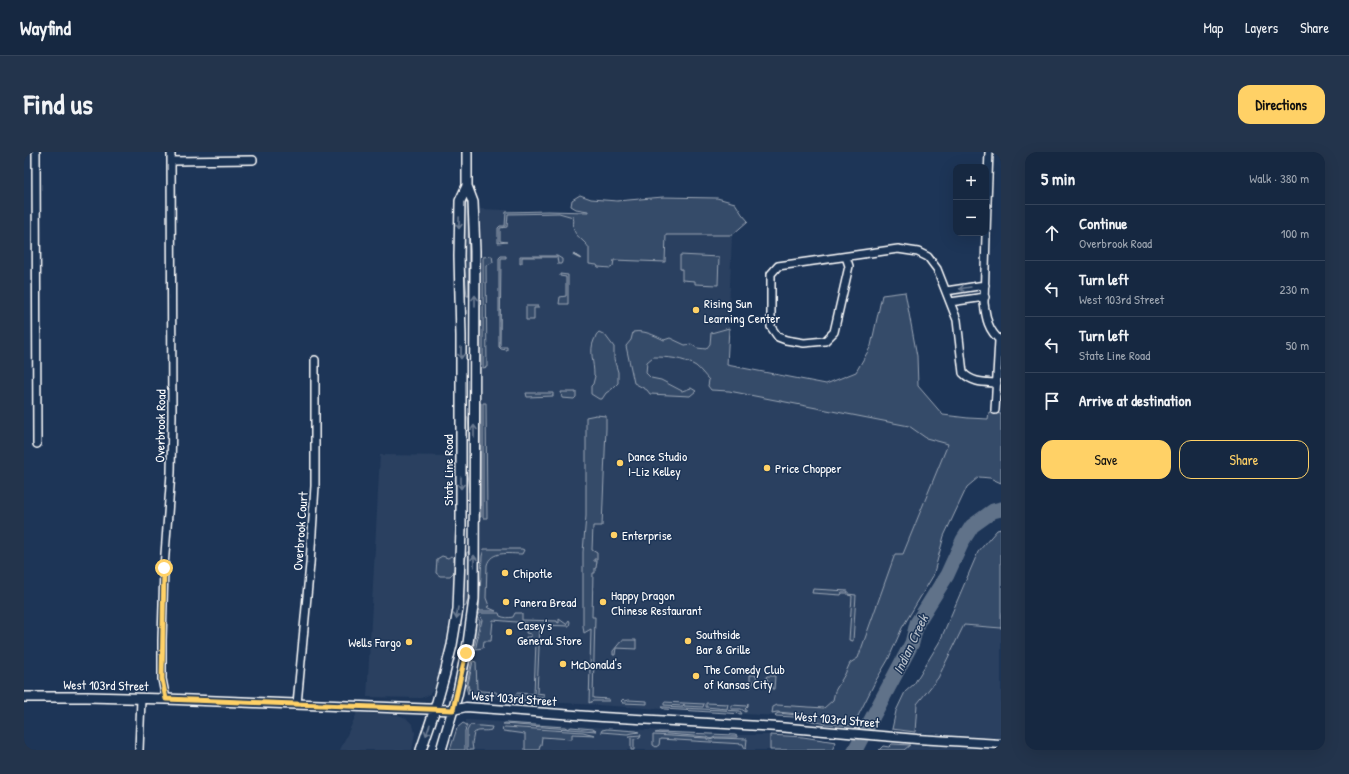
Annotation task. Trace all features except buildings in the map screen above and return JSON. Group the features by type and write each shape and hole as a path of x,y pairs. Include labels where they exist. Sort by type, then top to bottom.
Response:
{"main road":[{"name":"State Line Road","path":"440,750 453,710 468,643 474,599 475,250 473,202 467,186 467,152"},
{"name":"State Line Road","path":"421,750 435,709 452,645 458,609 461,556 460,201 467,186"},
{"name":"West 103rd Street","path":"24,697 166,699 453,710"}],"street":[{"path":"36,152 37,444"},
{"name":"Overbrook Road","path":"166,699 162,679 162,640 164,568 171,473 171,152"},
{"path":"990,152 987,202 985,296 986,319 992,332 1000,340 995,410"},
{"path":"171,161 253,160"},
{"path":"846,257 849,266 834,332 825,341 804,343 778,337 771,327 772,274 778,266 898,249 918,252 928,257 937,269 957,320 963,374 969,379 979,382 997,383"},
{"path":"946,291 985,285"},
{"path":"950,302 985,296"},
{"name":"Overbrook Court","path":"297,704 310,564 315,486 315,360"},
{"path":"139,750 141,699"},
{"name":"West 103rd Street","path":"453,710 466,707 602,717 778,727 916,739 1001,744"}],"shaded area":[{"path":"580,195 591,199 617,201 663,197 717,198 735,203 748,221 732,235 666,235 665,262 614,260 611,268 598,267 597,265 589,264 589,248 575,232 573,228 573,217 559,213 508,214 507,227 500,228 500,241 507,242 498,243 498,228 500,226 505,226 506,212 588,212 571,206 572,200"},
{"path":"465,203 468,203 469,296 467,296 463,255"},
{"path":"480,209 589,214 624,231 732,235 726,384 957,432 948,444 833,724 793,717 483,698 474,697 468,693 465,686 475,636 479,596 481,516"},
{"path":"680,255 719,257 718,285 695,284 695,281 682,280"},
{"path":"492,256 493,262 486,266 487,367 483,368 483,257"},
{"path":"501,256 506,256 506,258 501,258 500,347 507,347 507,350 499,347 499,258"},
{"path":"520,256 557,256 562,259 562,262 561,264 558,264 557,257 522,257 522,263 520,264"},
{"path":"480,262 481,365 479,365"},
{"path":"560,274 568,275 568,304 559,304 560,297 566,296 566,277 560,276"},
{"path":"905,292 917,356 918,386 943,415 988,419 989,412 1001,414 1001,483 990,478 979,477 967,487 944,536 933,576 902,628 888,660 853,726 826,724 794,717 776,716 775,715 778,713 799,714 777,712 772,713 773,707 777,705 824,708 833,700 835,691 850,663 858,658 895,554 903,554 948,444 926,438 909,426 729,391 711,390 708,386 709,380 696,366 675,358 653,357 647,362 646,373 651,378 661,380 682,391 691,388 696,391 690,396 650,394 647,390 634,383 626,346 631,340 633,332 645,332 664,340 670,338 685,345 691,344 697,348 706,349 710,344 711,333 729,328 727,365 826,384 856,372 871,346 882,295"},
{"path":"526,306 538,306 538,308 534,308 534,320 526,320"},
{"path":"599,332 605,335 614,347 614,359 618,372 618,383 606,393 602,399 599,399 591,394 591,386 595,376 592,348 596,335"},
{"path":"561,392 576,392 576,397 574,399 562,398"},
{"path":"526,393 553,393 553,396 527,397"},
{"path":"479,403 481,403 481,517 479,517"},
{"path":"483,403 486,403 487,518 483,518"},
{"path":"596,415 606,416 606,428 602,526 593,526 592,550 597,553 597,559 594,559 594,561 597,561 595,573 593,573 592,617 595,617 593,698 609,699 609,701 593,701 589,703 591,629 584,633 583,626 583,552 586,516 586,417"},
{"path":"465,417 468,417 469,430 470,492 465,455"},
{"path":"380,455 455,456 454,579 451,609 436,686 429,695 421,698 367,697"},
{"path":"1001,529 1001,628 964,625 938,678 917,704 915,732 892,729 896,711 905,692 914,684 940,641 978,552 997,530"},
{"path":"484,549 524,550 522,554 501,554 492,557 489,560 487,565 486,598 489,606 487,607 496,611 479,611 482,556"},
{"path":"467,552 470,552 468,599 466,606 462,607 464,566"},
{"path":"442,556 448,558 451,556 454,558 454,572 450,576 440,576 436,573 437,559"},
{"path":"813,589 848,591 848,593 842,593 841,595 812,593"},
{"path":"848,594 856,595 853,641 849,640 852,596"},
{"path":"479,613 499,613 500,616 508,618 513,617 515,613 522,613 522,620 557,621 559,623 559,619 566,624 569,620 569,626 540,625 537,693 544,694 544,698 513,696 516,693 534,694 536,641 526,642 526,637 531,637 531,634 526,633 527,623 493,620 491,641 484,641 483,648 476,649 482,620"},
{"path":"476,616 480,621 474,648 473,641"},
{"path":"964,625 1001,628 1001,738 915,732 917,704 938,678"},
{"path":"622,640 636,640 636,649 616,648 615,655 613,655 613,651"},
{"path":"472,660 467,685 469,691 468,694 465,683 469,663"},
{"path":"473,661 476,662 477,689 481,691 496,692 498,695 476,694 469,689 468,684"},
{"path":"750,675 755,675 757,677 750,688"},
{"path":"775,676 774,689 766,677"},
{"path":"513,699 544,700 543,702 516,701"},
{"path":"623,699 625,701 647,701 647,704 623,703 621,701"},
{"path":"664,702 704,704 703,707 684,706 684,704 683,706 664,705"},
{"path":"706,703 728,704 727,709 706,707"},
{"path":"748,703 748,706 745,709 746,712 741,709 731,709 731,705 747,706"},
{"path":"661,707 740,711 742,714 664,709"},
{"path":"357,713 398,715 406,718 413,725 415,733 412,750 340,750"},
{"path":"466,720 737,735 770,735 770,750 466,750"},
{"path":"463,723 467,725 465,731 465,750 450,750 457,728"},
{"path":"503,724 565,727 568,729"},
{"path":"470,725 492,727 491,730 478,731 474,733 472,743 473,750 467,750 467,731"},
{"path":"571,727 593,729 596,731 568,729"},
{"path":"502,728 583,732 595,735 572,734 572,739 542,737 539,750 525,750 525,734 503,731"},
{"path":"607,729 639,732 627,734 601,732 602,730"},
{"path":"655,733 735,735 737,737 715,737 711,739 707,737"},
{"path":"641,735 640,738 634,739 634,750 631,750 631,738 628,736"},
{"path":"653,735 706,738 710,740 716,738 747,739 745,749 743,744 660,739 659,745 656,747 653,745"},
{"path":"770,735 803,737 836,742 832,750 770,750"},
{"path":"892,744 910,745 904,750 879,750 883,746 889,747"},
{"path":"910,745 987,750 904,750"}],"waterway":[{"path":"574,255 580,258"},
{"name":"Indian Creek","path":"855,750 912,643 917,623 947,575 963,540 972,526 993,511 1001,509"}],"place":[{"name":"Rising Sun Learning Center","path":"696,310"},
{"name":"Dance Studio I-Liz Kelley","path":"620,463"},
{"name":"Price Chopper","path":"767,468"},
{"name":"Enterprise","path":"614,535"},
{"name":"Chipotle","path":"505,573"},
{"name":"Panera Bread","path":"506,602"},
{"name":"Happy Dragon Chinese Restaurant","path":"603,602"},
{"name":"Casey's General Store","path":"509,632"},
{"name":"Southside Bar & Grille","path":"688,641"},
{"name":"Wells Fargo","path":"409,642"},
{"name":"McDonald's","path":"563,664"},
{"name":"The Comedy Club of Kansas City","path":"696,676"}],"route":[{"path":"164,568 162,679 166,699 453,710 466,653"}]}
